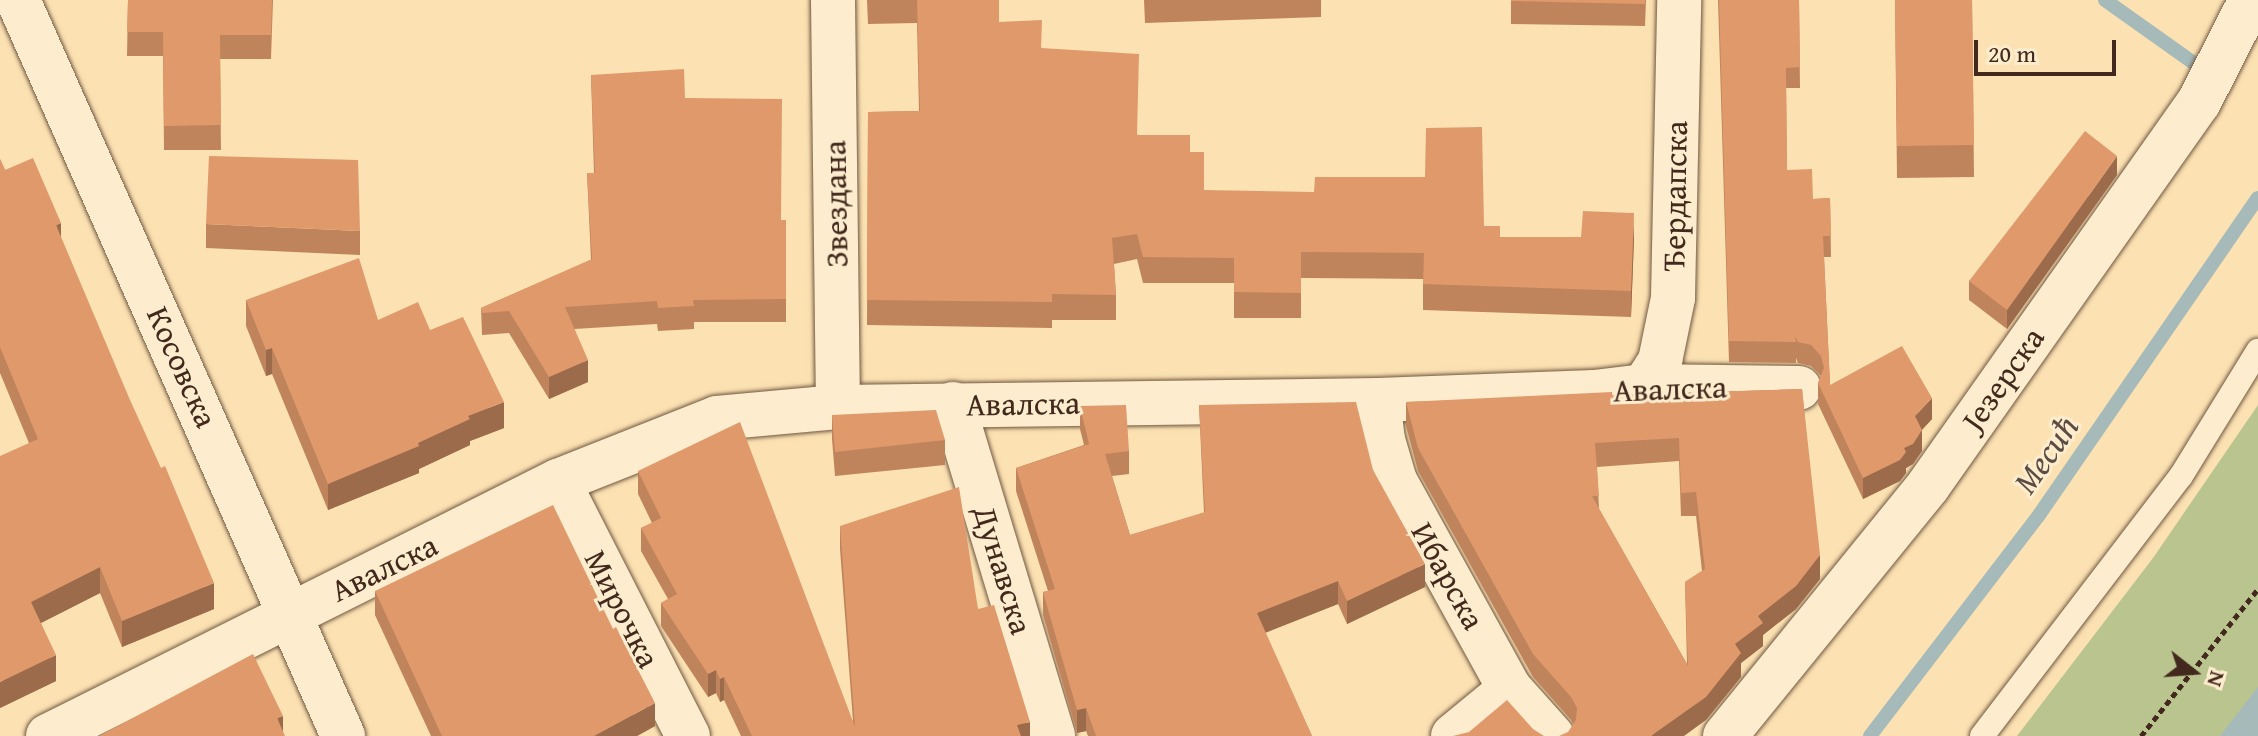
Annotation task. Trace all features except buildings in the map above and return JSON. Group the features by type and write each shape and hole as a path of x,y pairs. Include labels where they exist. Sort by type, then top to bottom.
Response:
{"street":[{"name":"Косовска","path":"18,0 270,564 343,736"},
{"name":"Звездана","path":"833,0 838,407"},
{"name":"Ђердапска","path":"1644,386 1660,361 1673,298 1679,0"},
{"name":"Језерска","path":"1725,736 1928,486 2199,102 2251,0"},
{"name":"Авалска","path":"48,736 558,481 717,418 838,407 1378,400 1594,392 1644,386 1799,388"},
{"name":"Ибарска","path":"1378,400 1383,440 1395,481 1510,689 1552,736"},
{"name":"Дунавска","path":"953,404 1053,736"},
{"name":"Мирочка","path":"558,481 688,736"},
{"path":"1453,736 1510,689"}],"lane":[{"path":"1982,736 2181,476 2258,351"}],"path":[{"path":"2141,736 2258,589"}],"green space":[{"path":"2258,405 2258,736 2017,736 2153,558"}],"shaded area":[{"path":"2258,687 2258,736 2220,736"}],"waterway":[{"path":"2105,0 2198,66"},
{"name":"Месић","path":"1870,736 2039,515 2258,198"}]}
